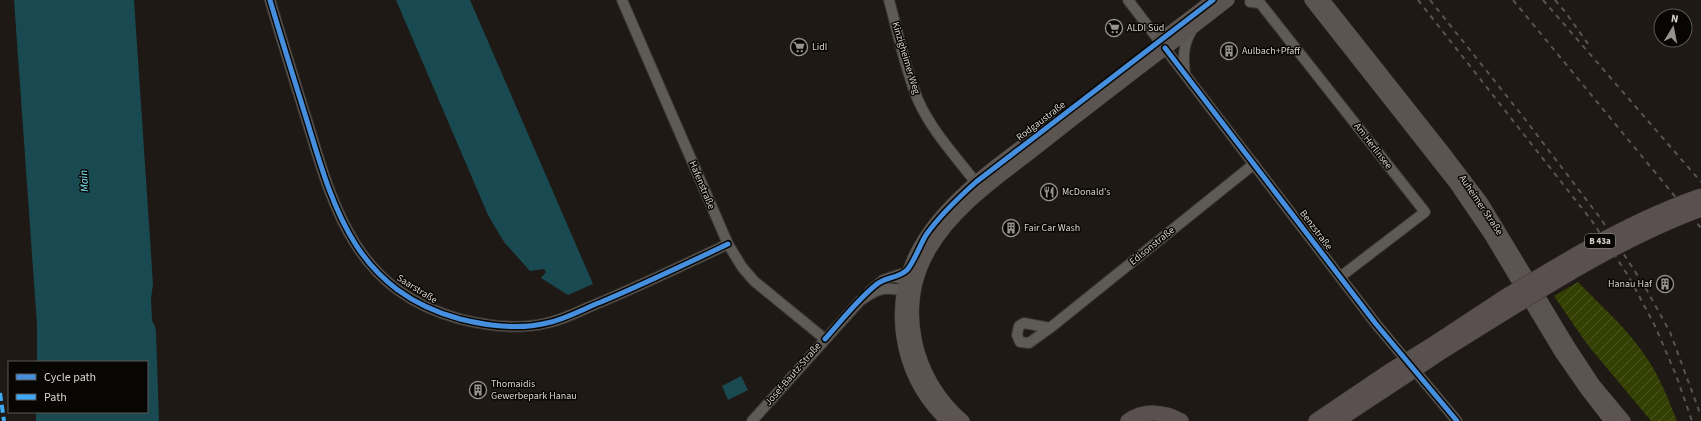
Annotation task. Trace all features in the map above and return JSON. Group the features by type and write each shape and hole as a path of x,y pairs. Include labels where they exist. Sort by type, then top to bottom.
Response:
{"highway":[{"name":"B 43a","path":"1316,421 1435,350 1601,241 1643,220 1701,196"},
{"name":"B 43a","path":"1509,302 1572,271 1640,234 1701,209"},
{"name":"B 43a","path":"1337,421 1356,409 1393,376"},
{"path":"1344,421 1356,409"},
{"path":"1128,421 1142,414 1157,413 1170,416 1181,421"},
{"path":"1134,421 1141,418 1154,416 1160,416 1174,421"}],"main road":[{"name":"Rodgaustraße","path":"946,421 928,401 921,389 907,358 901,328 905,284 910,266 921,243 934,223 955,201 979,186 1162,44 1213,0"},
{"name":"Rodgaustraße","path":"1162,44 1193,28 1228,0"},
{"name":"Auheimer Straße","path":"1311,0 1456,184 1490,234 1560,351 1611,421"},
{"name":"Auheimer Straße","path":"1323,0 1442,149 1482,203 1594,384 1624,421"},
{"name":"Rodgaustraße","path":"963,421 940,398 918,355 905,284 925,259 937,238 979,186"}],"street":[{"name":"Saarstraße","path":"270,0 317,156 336,210 351,239 366,260 392,284 422,304 451,316 482,324 522,327 548,323 570,316 728,244"},
{"name":"Hafenstraße","path":"622,0 728,244 742,267 754,281 825,339"},
{"name":"Kinzigheimer Weg","path":"889,0 908,70 919,101 933,127 979,186"},
{"name":"Benzstraße","path":"1128,0 1376,324 1457,421"},
{"name":"Am Herlinsee","path":"1250,2 1260,3 1425,212 1340,277"},
{"path":"1185,74 1183,52 1187,38 1193,28"},
{"name":"Edisonstraße","path":"1050,328 1254,164"},
{"path":"860,301 880,282 905,284"},
{"name":"Josef-Bautz-Straße","path":"752,421 860,301 881,289 889,289 905,284"}],"green space":[{"path":"1578,282 1623,327 1639,347 1660,380 1677,421 1651,421 1587,344 1554,296"}],"water":[{"name":"Main","path":"14,0 134,0 153,284 151,299 152,321 156,332 159,421 36,421 36,413 148,413 148,361 37,361 37,325"},
{"path":"396,0 470,0 593,284 568,295 541,278 546,272 544,269 530,271 504,242 488,215"},
{"path":"741,376 748,390 728,400 722,386"}],"railway":[{"path":"1418,0 1592,221 1629,277 1655,326 1676,375 1692,421"},
{"path":"1430,0 1521,114 1601,219 1645,287 1670,332 1701,416"},
{"path":"1513,0 1701,228"},
{"path":"1543,0 1701,182"},
{"path":"1555,0 1591,48"}],"marked path":[{"path":"0,393 4,421"}],"cycle path":[{"path":"270,0 318,157 341,218 356,245 374,269 397,289 425,306 460,319 481,324 515,327 547,323 568,316 617,295 728,244"},
{"path":"825,339 850,310 877,284 900,275 907,270 931,228 976,182 1213,0"},
{"path":"1165,48 1376,324 1457,421"}],"place":[{"name":"ALDI Süd","path":"1114,28"},
{"name":"Lidl","path":"799,47"},
{"name":"Aulbach+Pfaff","path":"1229,51"},
{"name":"McDonald's","path":"1049,192"},
{"name":"Fair Car Wash","path":"1011,228"},
{"name":"Hanau Haf","path":"1665,284"},
{"name":"Thomaidis Gewerbepark Hanau","path":"478,390"}]}
